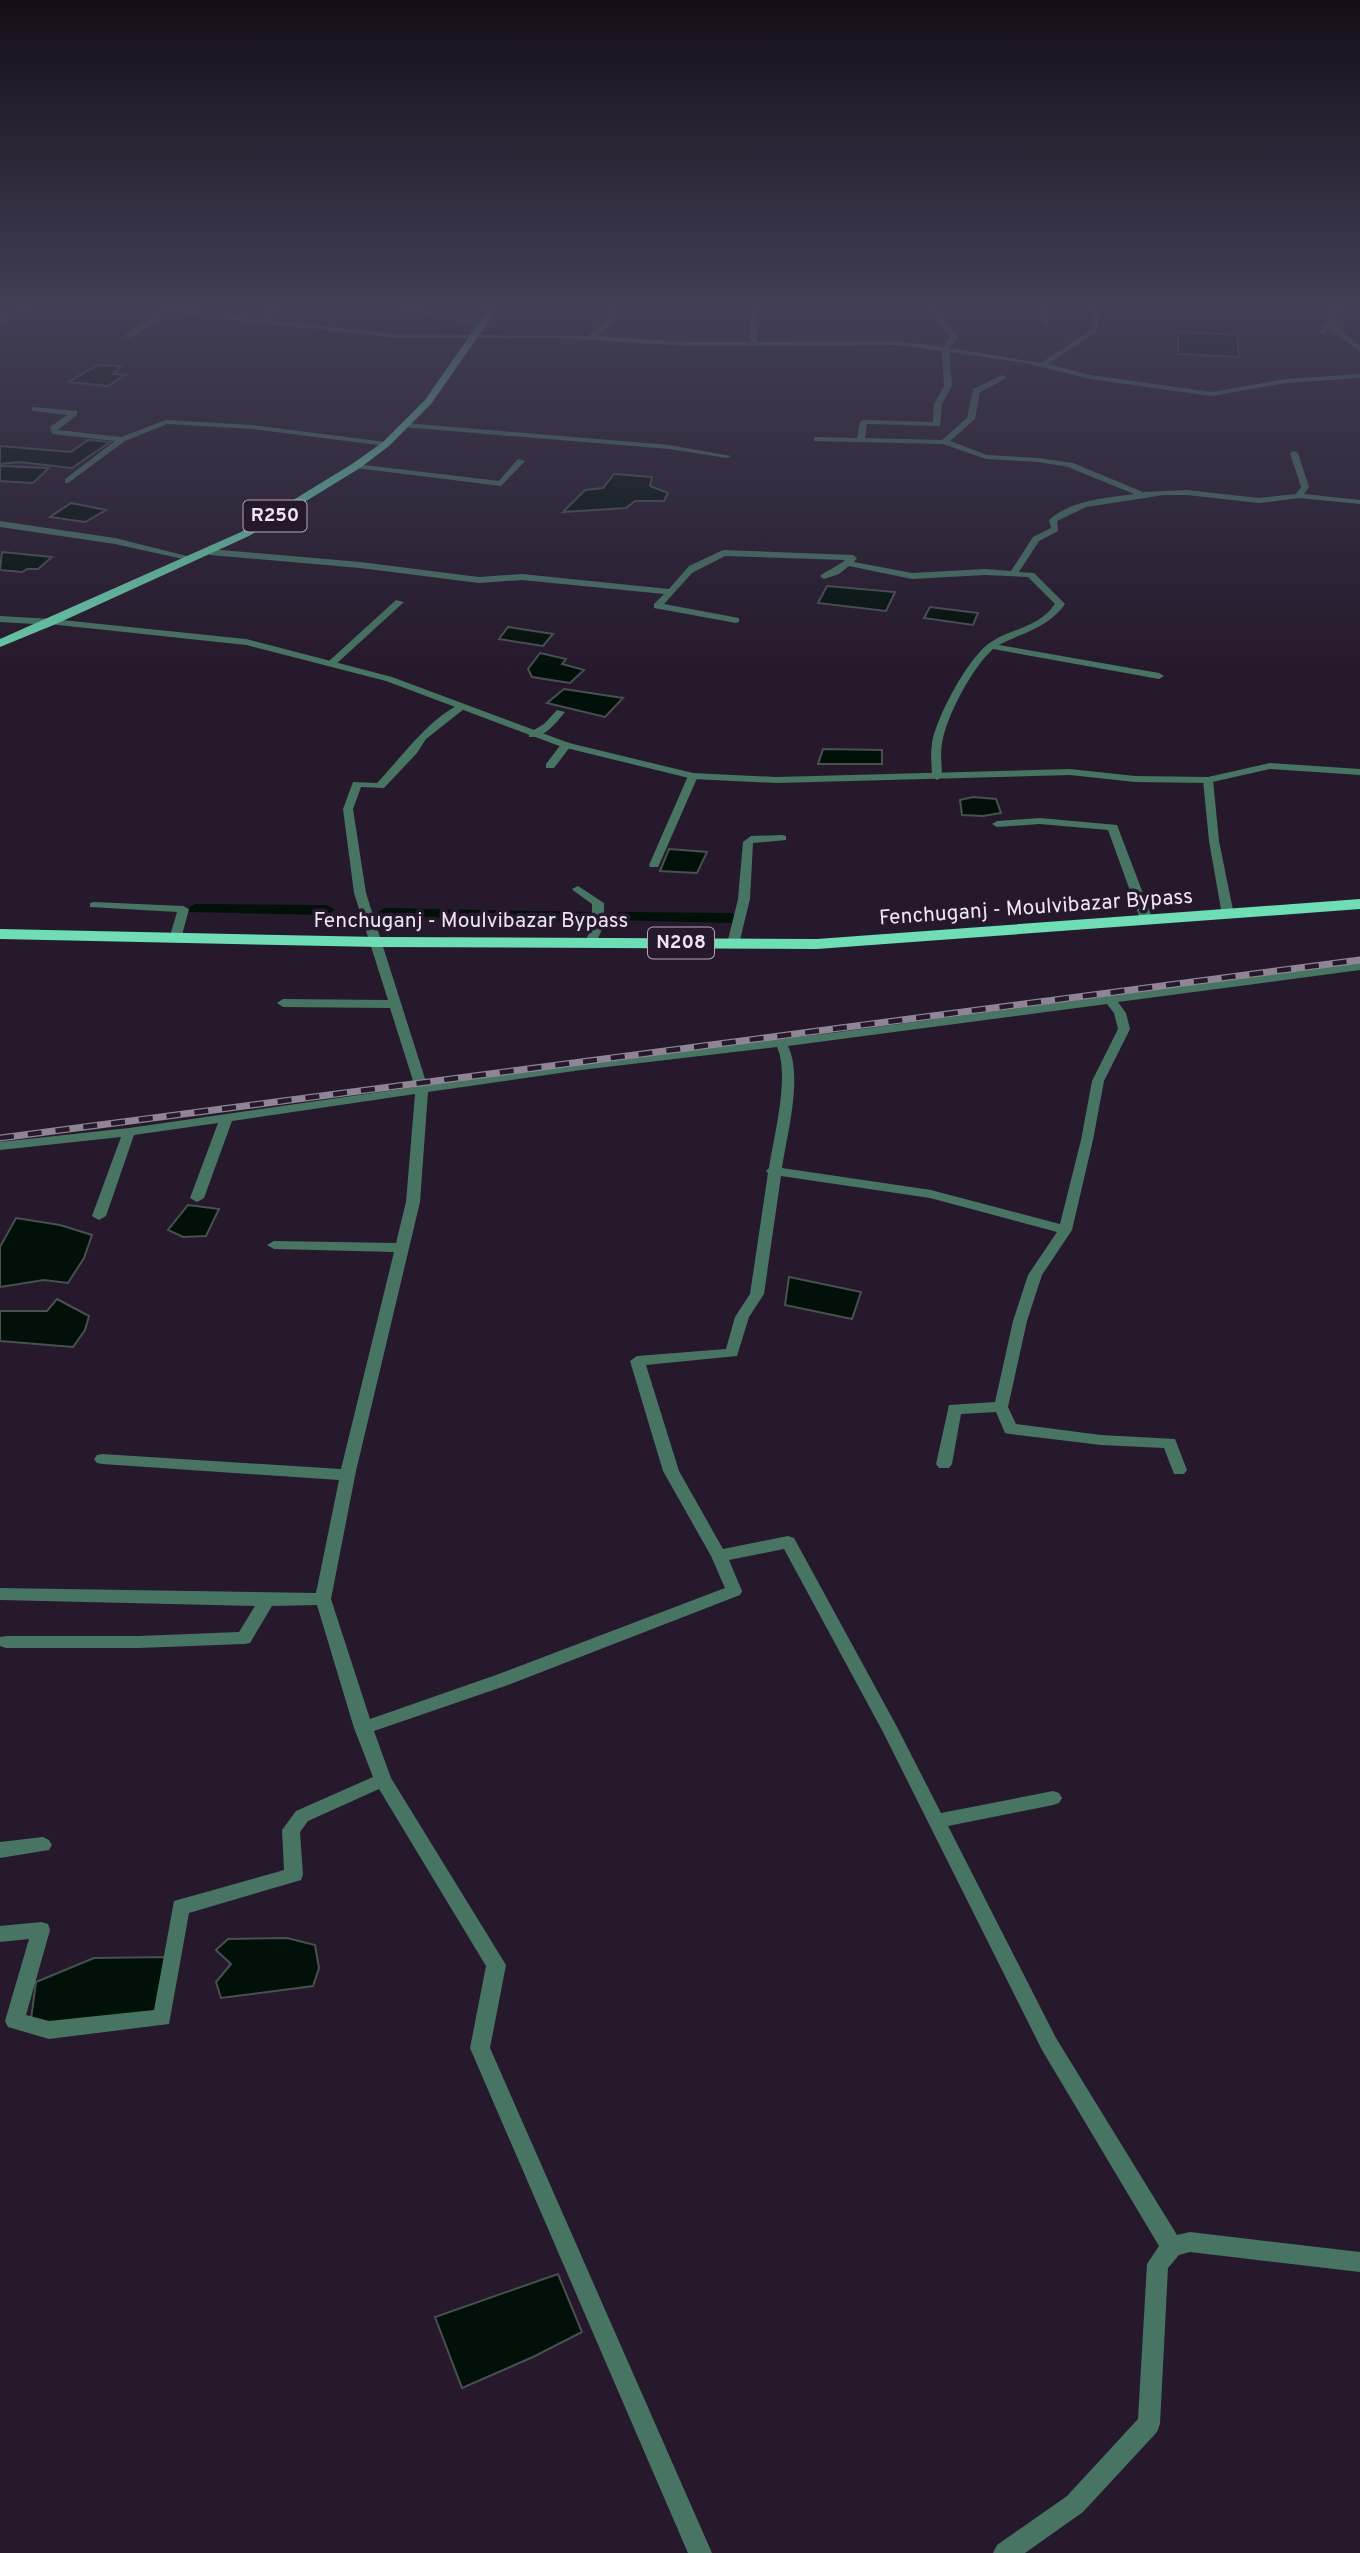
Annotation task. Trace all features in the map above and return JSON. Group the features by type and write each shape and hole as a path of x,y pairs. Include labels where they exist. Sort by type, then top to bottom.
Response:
{"highway":[{"name":"Fenchuganj - Moulvibazar Bypass","path":"0,934 378,942 817,944 914,939 1360,904"}],"main road":[{"name":"R250","path":"0,643 210,552 245,534 356,466 393,430"},
{"name":"R250","path":"0,635 222,539 398,430"}],"street":[{"path":"54,430 122,439"},
{"path":"68,481 122,439 145,430"},
{"path":"271,430 381,443"},
{"path":"467,430 669,447 727,456"},
{"path":"861,440 863,430"},
{"path":"944,442 958,430"},
{"path":"817,439 944,442 986,457 1070,465 1139,493"},
{"path":"1294,453 1305,487 1300,496"},
{"path":"356,466 501,485 521,461"},
{"path":"1014,573 1036,539 1055,529 1053,520 1072,507 1139,493 1197,493 1242,502 1277,501 1300,496 1360,502"},
{"path":"0,524 115,541 183,556"},
{"path":"210,552 360,565 479,580 522,578 671,592"},
{"path":"736,620 657,606 696,565 710,562 723,553 853,558 836,572 824,576"},
{"path":"847,563 912,576 985,572 1031,575 1060,604 1056,612 1031,629 990,646 949,710 937,743 936,776"},
{"path":"332,663 399,602"},
{"path":"0,619 246,642 389,679 533,735 566,745 693,776 777,780 1070,772 1135,779 1208,780 1270,766 1360,772"},
{"path":"990,646 1159,676"},
{"path":"461,707 422,737 413,751 380,786 356,784 348,809 360,893 378,942 393,1003 422,1090 413,1202 347,1475 323,1599 363,1728 383,1780 496,1965 480,2048 700,2553"},
{"path":"533,735 548,726 560,712"},
{"path":"550,766 566,745"},
{"path":"654,865 693,776"},
{"path":"1208,780 1214,841 1228,915"},
{"path":"997,824 1040,821 1114,827 1120,857 1147,921"},
{"path":"733,944 744,899 748,842 751,839 782,838"},
{"path":"578,889 598,903 598,925 591,943"},
{"path":"94,905 183,909 175,939"},
{"path":"0,1146 129,1132 581,1066 1111,1001 1360,965"},
{"path":"1111,1001 1120,1013 1124,1029 1097,1081 1087,1140 1065,1230 1035,1275 1020,1321 1001,1407 1010,1429 1101,1440 1170,1443 1179,1470"},
{"path":"283,1003 393,1003"},
{"path":"363,1728 502,1680 734,1591 719,1556 671,1471 637,1361 732,1353 742,1317 757,1294 788,1082 788,1058 781,1043"},
{"path":"197,1198 227,1117"},
{"path":"99,1216 129,1132"},
{"path":"773,1171 931,1194 1065,1230"},
{"path":"274,1245 402,1248"},
{"path":"944,1464 954,1409 1001,1407"},
{"path":"102,1458 347,1475"},
{"path":"719,1556 788,1542 936,1821 1049,2044 1172,2247"},
{"path":"0,1594 323,1599"},
{"path":"6,1642 139,1642 244,1638 267,1600"},
{"path":"0,1934 41,1930 15,2021 49,2030 162,2018 181,1907 293,1875 291,1830 302,1816 383,1780"},
{"path":"936,1821 1053,1798"},
{"path":"0,1850 43,1845"},
{"path":"1005,2553 1075,2504 1149,2424 1158,2264 1172,2247 1190,2242 1360,2262"}],"shaded area":[{"path":"88,440 110,442 72,468 19,462 0,464 0,446 71,452"},
{"path":"0,467 49,468 33,483 0,481"},
{"path":"614,474 652,477 650,486 668,493 664,501 635,501 626,508 563,512 585,490 603,488"},
{"path":"71,503 106,510 85,522 50,517"},
{"path":"2,552 52,557 38,569 22,572 0,570"},
{"path":"827,586 895,592 886,611 818,603"},
{"path":"930,607 978,613 973,625 924,618"},
{"path":"508,627 553,634 543,646 499,639"},
{"path":"540,653 566,659 562,664 584,670 570,683 532,677 528,669"},
{"path":"564,689 623,698 605,717 547,703"},
{"path":"823,749 882,750 882,764 818,764"},
{"path":"973,797 996,799 1001,813 962,815 960,800"},
{"path":"669,849 707,852 697,873 660,871"},
{"path":"188,1205 219,1209 206,1236 183,1237 168,1230"},
{"path":"16,1218 60,1225 92,1235 84,1258 68,1283 44,1280 0,1287 0,1247"},
{"path":"789,1277 861,1292 852,1319 785,1305"},
{"path":"57,1299 89,1316 85,1330 73,1347 0,1341 0,1311 47,1311"},
{"path":"287,1938 315,1945 319,1968 313,1986 221,1998 216,1982 231,1964 216,1950 228,1939"},
{"path":"169,1957 159,2012 47,2025 31,2019 36,1982 94,1958"},
{"path":"558,2274 582,2332 462,2388 435,2317"}],"waterway":[{"path":"195,909 327,910"},
{"path":"385,913 590,917"},
{"path":"620,917 731,918"}],"railway":[{"path":"0,1138 1360,960"}]}
